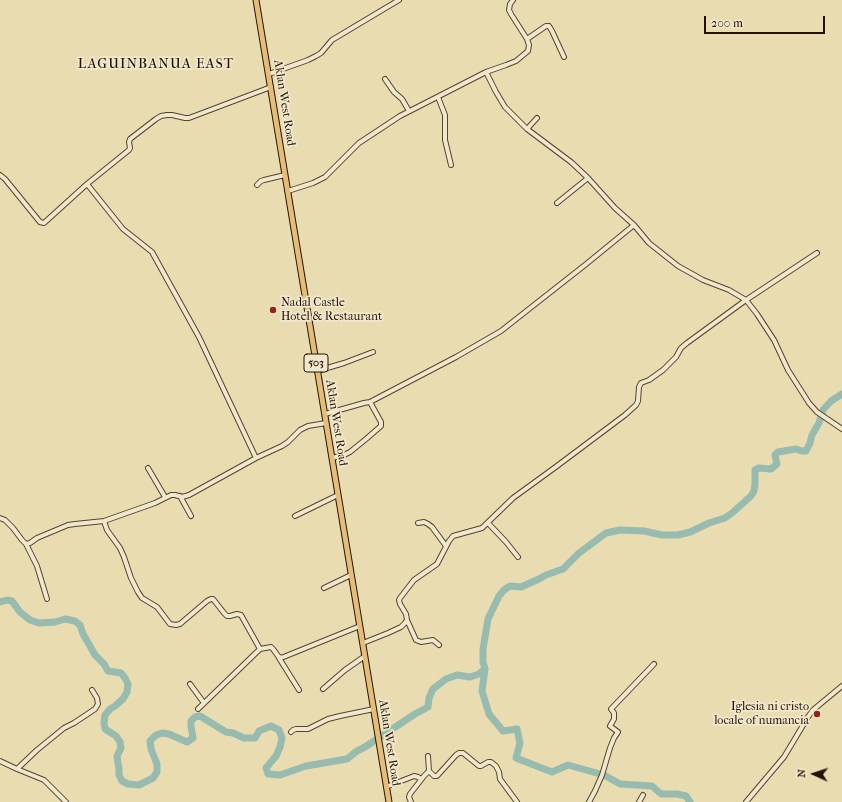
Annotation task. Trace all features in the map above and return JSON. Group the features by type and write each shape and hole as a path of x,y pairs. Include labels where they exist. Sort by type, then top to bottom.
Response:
{"main road":[{"name":"Aklan West Road","path":"256,0 389,802"}],"street":[{"path":"269,74 316,56 321,53 332,40 399,0"},
{"path":"288,191 313,183 325,177 359,143 400,116 486,72 516,61 528,50 529,45 527,39 509,10 510,4 513,0"},
{"path":"527,39 546,26 549,26 564,57"},
{"path":"486,72 505,107 527,129 571,162 588,178 615,208 634,225 649,243 678,266 703,280 729,290 746,300 774,340 788,370 809,403 817,412 842,429"},
{"path":"385,79 394,92 402,99 409,111"},
{"path":"0,175 42,223 46,222 87,184 129,150 130,139 158,118 164,115 172,115 189,118 271,87"},
{"path":"438,97 446,120 445,140 451,166"},
{"path":"527,129 536,118"},
{"path":"257,185 264,180 285,175"},
{"path":"557,203 588,178"},
{"path":"87,184 123,229 152,252 199,337 256,458"},
{"path":"325,414 370,402 501,331 634,225"},
{"path":"439,645 433,640 421,642 416,640 407,620 406,614 400,604 400,598 414,580 437,564 453,536 482,528 513,498 619,420 636,405 641,383 649,380 663,370 686,344 746,300 817,253"},
{"path":"318,371 373,352"},
{"path":"332,458 344,456 366,440 381,426 381,422 370,402"},
{"path":"26,544 68,525 104,521 135,511 171,495 185,497 256,458 282,446 300,430 308,426 326,423"},
{"path":"148,468 165,497"},
{"path":"295,516 338,495"},
{"path":"180,496 191,516"},
{"path":"0,518 5,520 26,544 36,566 47,599"},
{"path":"104,521 107,530 120,548 130,578 142,598 157,607 170,624 180,624 207,601 213,599 227,616 237,614 241,615 260,649"},
{"path":"418,523 424,522 432,527 446,546"},
{"path":"488,523 518,557"},
{"path":"324,588 351,575"},
{"path":"363,643 397,629 407,620"},
{"path":"280,658 360,626"},
{"path":"198,709 260,649 271,647 273,649 299,690"},
{"path":"323,689 345,670 365,656"},
{"path":"589,802 602,775 610,748 618,732 610,726 614,719 614,713 611,709 654,664"},
{"path":"190,684 204,703"},
{"path":"746,802 784,757 808,717 842,686"},
{"path":"17,769 64,728 95,709 98,704 97,698 92,690"},
{"path":"292,732 296,728 308,728 328,719 374,709"},
{"path":"428,756 429,771 434,776 437,776 459,753 463,753 479,766 491,762 496,766 500,779 517,802"},
{"path":"0,761 44,780 66,802"},
{"path":"411,802 409,797 410,794 429,771"},
{"path":"386,787 414,776 421,779"},
{"path":"639,802 643,795"}],"waterway":[{"path":"600,774 568,765 552,772 516,758 520,743 517,729 503,731 489,714 482,691 485,669 483,662 483,649 488,619 499,596 510,586 521,587 563,569 579,553 606,533 620,530 644,531 662,535 678,535 690,532 709,523 725,518 751,496 754,491 755,470 759,468 771,469 777,464 775,455 778,452 796,449 806,451 812,435 819,423 823,410 831,401 842,394"},
{"path":"0,602 7,600 12,601 20,612 30,620 39,623 55,622 65,619 75,621 80,625 83,634 95,655 104,664 108,671 121,673 125,678 128,684 127,692 123,699 105,715 104,723 105,729 116,736 120,742 121,748 117,756 119,775 122,781 128,784 139,785 153,778 157,772 157,764 151,749 150,741 156,735 162,733 169,734 187,742 193,738 191,721 195,717 200,716 226,732 233,733 244,738 255,738 259,731 271,726 279,730 282,738 280,747 276,756 266,768 268,774 280,775 306,766 347,759 357,751 428,707 429,698 433,689 446,679 457,675 470,677 479,674 485,669"},
{"path":"604,775 620,784 652,786 661,794 677,794 686,796 690,802"}],"place":[{"name":"Nadal Castle Hotel & Restaurant","path":"273,310"},
{"name":"Iglesia ni cristo locale of numancia","path":"817,714"}],"district":[{"name":"LAGUINBANUA EAST","path":"156,65"}]}
